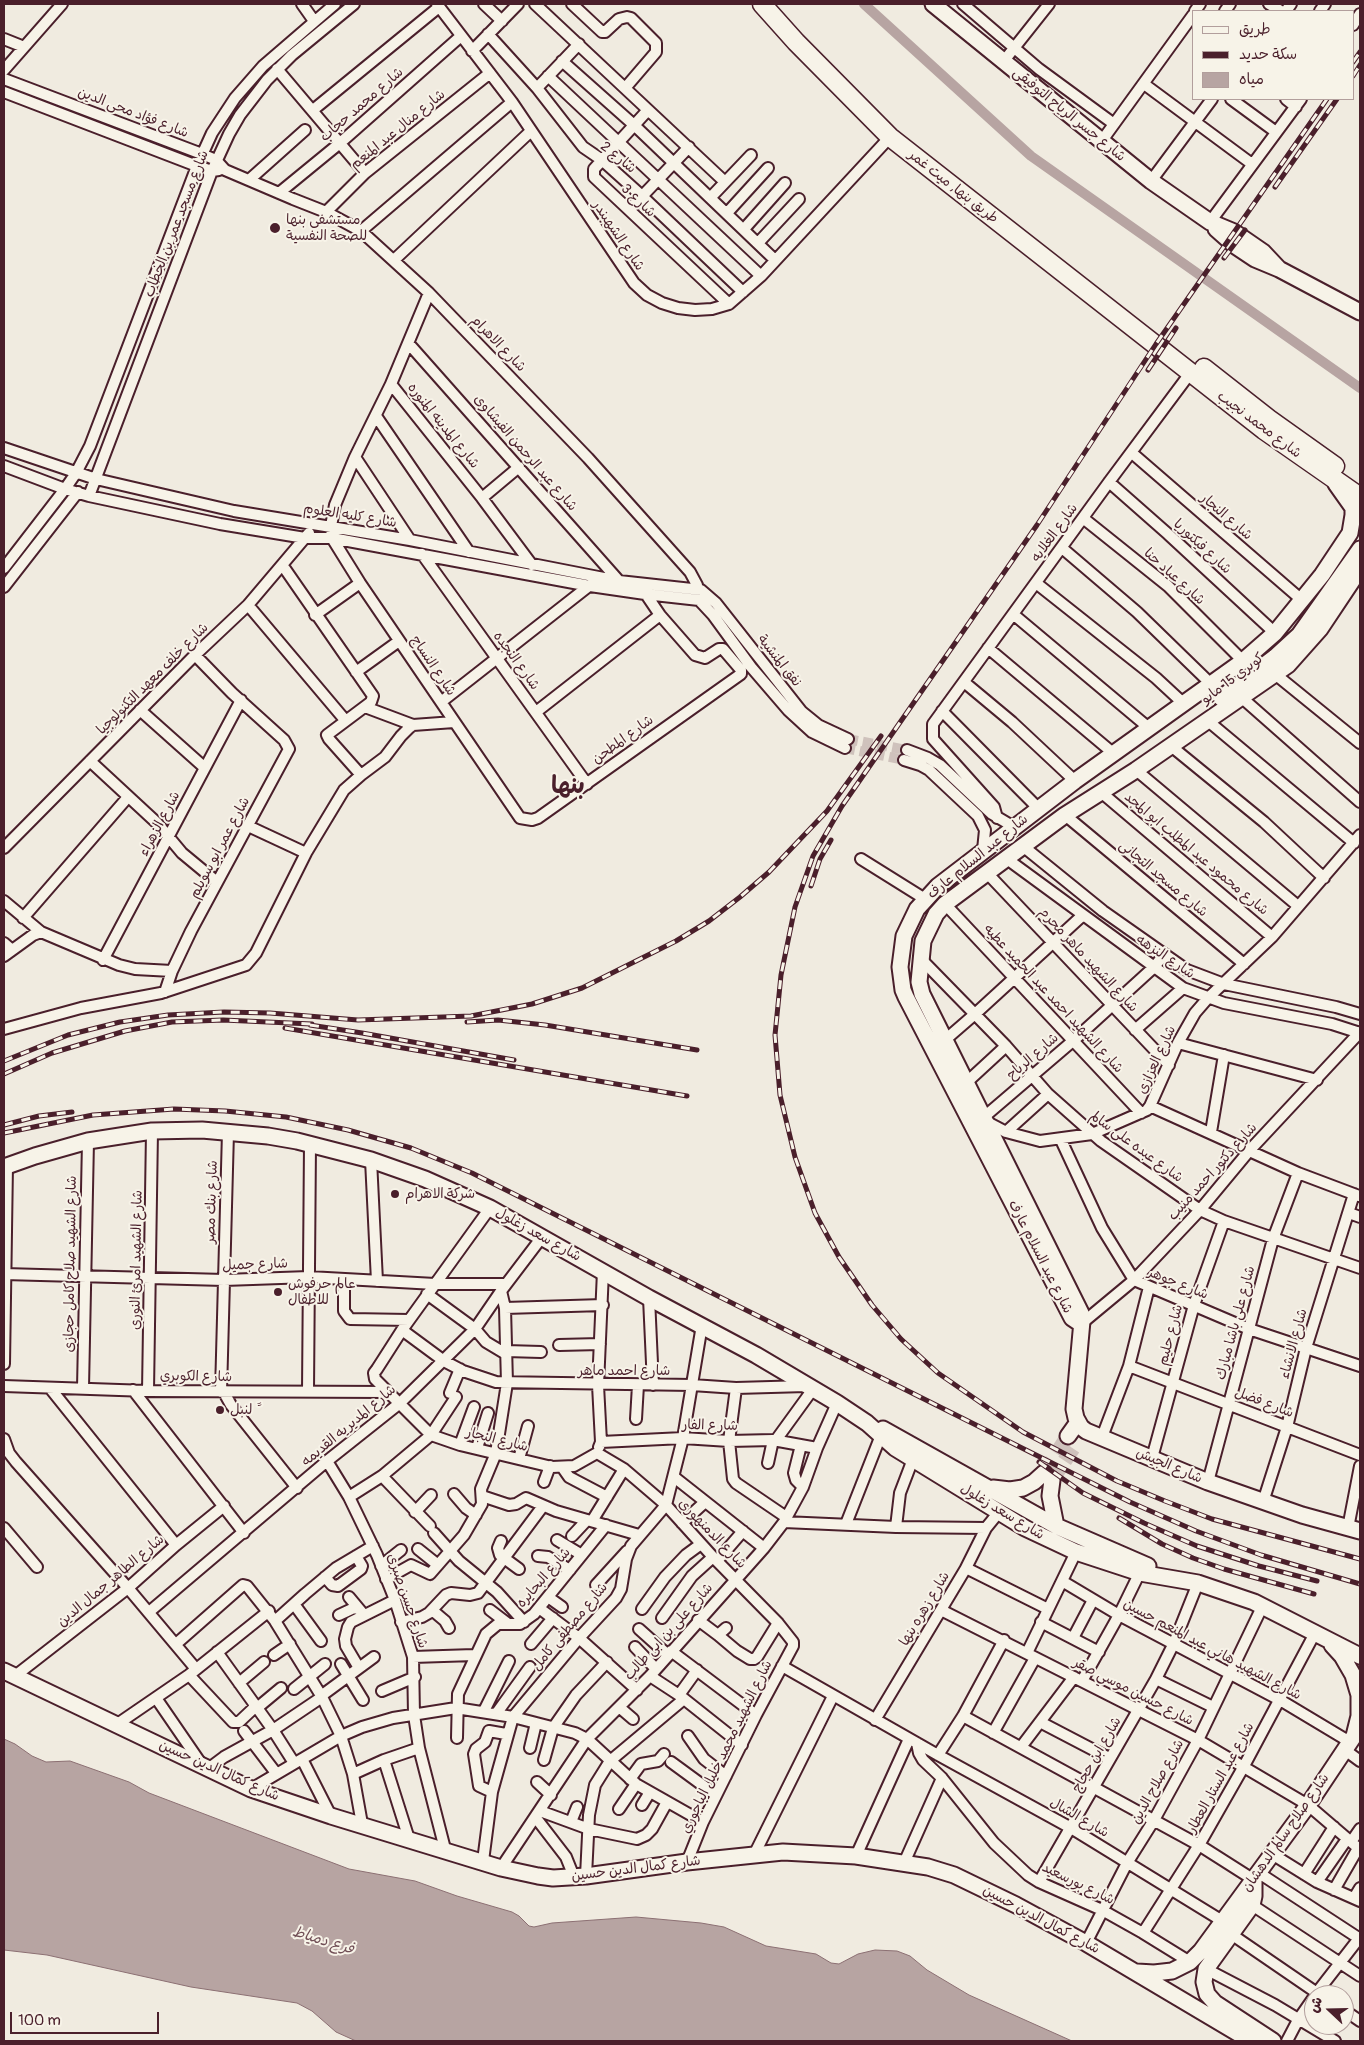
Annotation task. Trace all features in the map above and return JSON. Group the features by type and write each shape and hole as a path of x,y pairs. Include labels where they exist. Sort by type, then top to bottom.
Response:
{"highway":[{"name":"طريق بنها, ميت غمر","path":"762,4 796,42 890,137 957,185 1165,345"},
{"name":"طريق بنها, ميت غمر","path":"776,4 895,127 957,185"},
{"name":"شارع محمد نجيب","path":"1165,345 1191,372 1360,484"},
{"name":"شارع محمد نجيب","path":"1165,345 1332,479 1360,497"}],"main road":[{"name":"شارع جسر الرياح التوفيقى","path":"933,4 1100,142 1151,181 1210,222 1234,246 1262,264 1279,269 1360,312"},
{"name":"شارع عبد السلام عارف","path":"1081,1324 1072,1318 967,1082 920,988 921,954 931,922 945,904 1065,815 1136,770 1183,703 1243,661 1275,633 1303,601 1350,533 1353,522 1354,515 1350,502 1332,479"},
{"name":"كوبري 15 مايو","path":"1158,739 1285,638 1305,614 1360,535"},
{"name":"كوبري 15 مايو","path":"1075,781 1085,785 1158,739 1244,682 1290,645 1311,620 1360,549"},
{"name":"شارع عبد السلام عارف","path":"984,1123 903,990 900,967 902,944 908,925 921,904 983,850 1113,753 1208,721 1275,674 1299,654 1320,629 1360,569"},
{"path":"921,904 920,919 931,922"},
{"path":"902,944 912,941 921,954"},
{"name":"شارع سعد زغلول","path":"6,1166 88,1141 152,1131 202,1130 268,1136 310,1144 371,1160 424,1179 490,1208 810,1387 882,1432 1056,1526 1142,1569"},
{"name":"شارع الجيش","path":"1081,1324 1074,1409 1077,1433 1102,1438 1208,1482 1263,1502 1354,1530"},
{"name":"شارع سعد زغلول","path":"882,1432 913,1459 1025,1528 1076,1552 1198,1584 1263,1605 1360,1656"},
{"path":"985,1486 997,1490 1023,1488 1048,1476 1056,1526"},
{"name":"شارع صلاح سالم الدهشان","path":"1130,1970 1146,1973 1172,1971 1190,1962 1209,1942 1227,1928 1256,1876 1308,1805 1352,1740 1359,1716 1358,1695 1353,1675 1342,1656 1322,1637"},
{"name":"شارع كمال الدين حسين","path":"9,1674 251,1788 331,1816 445,1849 502,1868 538,1876 552,1878 580,1877 687,1862 798,1852 856,1856 928,1867 961,1878 1016,1905 1251,2041"},
{"path":"1256,1876 1252,1905 1227,1928 1206,1969 1204,1982 1211,1999 1273,2041"}],"street":[{"path":"4,70 62,4"},
{"path":"302,4 314,21"},
{"name":"شارع مسجد عمر بن الخطاب","path":"4,568 65,489 90,446 197,166 223,115 248,81 278,51 335,4"},
{"name":"شارع مسجد عمر بن الخطاب","path":"89,496 212,170 240,115 277,69 354,4"},
{"path":"484,4 502,21"},
{"path":"472,51 518,4"},
{"path":"535,4 626,87 725,182"},
{"path":"572,4 602,32 605,32 619,19 627,17 656,44 656,52 626,87"},
{"name":"شارع جسر الرياح التوفيقى","path":"963,4 1014,48 1114,124"},
{"path":"1003,62 1050,4"},
{"path":"313,110 438,5"},
{"name":"شارع الشهبندر","path":"438,5 512,102 634,283 647,295 662,303 678,308 712,309 729,304 761,276 890,137"},
{"path":"1100,142 1192,16"},
{"name":"شارع 2","path":"488,34 537,88 583,147 602,160 642,196 743,292"},
{"name":"شارع محمد حجاب","path":"279,193 340,143 462,36"},
{"path":"4,39 24,46"},
{"path":"537,88 579,44"},
{"path":"562,62 634,125 775,260"},
{"path":"277,69 365,173"},
{"name":"شارع منال عبد المنعم","path":"326,212 365,173 490,73"},
{"path":"548,76 660,179 761,276"},
{"name":"شارع فؤاد محى الدين","path":"4,79 202,154 216,160 225,170"},
{"path":"1144,84 1252,164"},
{"name":"شارع فؤاد محى الدين","path":"4,92 197,166 212,170 225,170"},
{"path":"1151,181 1211,100"},
{"path":"1232,100 1276,132"},
{"path":"361,231 512,102"},
{"path":"1210,222 1299,103"},
{"path":"602,160 648,110"},
{"path":"249,180 305,130"},
{"path":"394,260 530,131"},
{"path":"629,210 689,147"},
{"path":"711,197 751,156"},
{"name":"شارع 3","path":"602,160 594,169 594,177 729,304"},
{"path":"727,213 768,168"},
{"name":"شارع الاهرام","path":"225,170 326,212 361,231 394,260 429,293 588,458 671,548 690,572 697,594"},
{"path":"744,229 785,183"},
{"path":"758,243 799,199"},
{"path":"159,264 174,270"},
{"name":"شارع المدينه المنوره","path":"429,293 391,384 532,564"},
{"name":"شارع عبد الرحمن الفيشاوى","path":"409,344 619,582"},
{"name":"شارع الغلايه","path":"997,818 994,807 933,739 933,724 1191,372"},
{"path":"330,526 335,505 355,456 391,384"},
{"path":"376,416 469,552"},
{"name":"شارع كليه العلوم","path":"4,448 96,479 250,514 410,540 619,582 697,594"},
{"name":"شارع النجار","path":"1132,453 1303,601"},
{"path":"355,456 410,540"},
{"name":"شارع كليه العلوم","path":"4,466 89,496 249,529 306,538 332,538 590,586 645,594 697,594"},
{"path":"482,498 518,467"},
{"name":"شارع فيكتوريا","path":"1109,482 1275,633"},
{"path":"4,587 78,492"},
{"path":"249,529 250,514"},
{"name":"شارع عياد حنا","path":"1083,518 1168,586 1243,661"},
{"name":"شارع خلف معهد التكنولوجيا","path":"4,848 195,655 248,605 306,538 315,524"},
{"name":"شارع النساج","path":"330,526 332,538 360,583 520,818"},
{"path":"1062,548 1137,612 1210,683"},
{"name":"شارع النجده","path":"422,554 587,784"},
{"path":"282,566 372,694 368,704 328,733 328,740 361,775"},
{"path":"441,702 498,659 598,578"},
{"path":"315,614 360,583"},
{"path":"1036,583 1156,678 1183,703"},
{"path":"536,712 660,615 639,584"},
{"name":"نفق المنشية","path":"697,594 704,591 716,603 802,712 846,744"},
{"path":"248,605 345,720"},
{"path":"1013,614 1158,739 1264,822 1324,878"},
{"name":"شارع المطحن","path":"520,818 532,820 538,818 740,675 741,670 725,650 719,649 710,656 700,658 695,655 660,615"},
{"path":"356,672 399,641"},
{"path":"988,648 1113,753"},
{"path":"195,655 241,700"},
{"path":"1275,674 1360,743"},
{"path":"964,682 1012,722 1075,781"},
{"path":"1241,697 1360,802"},
{"name":"شارع عمر ابو سويلم","path":"165,992 172,971 217,882 288,753 289,747 284,740 241,700"},
{"name":"شارع الزهراء","path":"103,960 241,700"},
{"path":"368,704 413,726 454,722"},
{"path":"140,710 205,768"},
{"path":"942,711 1038,808"},
{"path":"1208,721 1357,839"},
{"path":"5,1027 81,1008 143,998 240,968 251,960 306,853 336,800 352,782 385,757 400,736 413,726"},
{"path":"983,850 985,830 978,816 930,770 905,755 928,758 940,765 997,818 1014,827"},
{"path":"90,761 152,818 182,853 217,882"},
{"path":"1136,770 1298,906"},
{"name":"شارع محمود عبد المطلب ابو المجد","path":"1102,793 1272,937"},
{"path":"23,918 128,797"},
{"name":"شارع مسجد التجانى","path":"1065,815 1244,964"},
{"path":"248,826 306,853"},
{"name":"شارع العزازى","path":"984,1123 1040,1141 1061,1140 1092,1134 1141,1113 1150,1106 1178,1043 1195,1013 1208,998 1272,937 1357,839"},
{"name":"شارع النزهه","path":"1024,846 1104,911 1187,970 1224,984 1336,1006 1360,1014"},
{"path":"861,859 921,904"},
{"name":"شارع النزهه","path":"1007,859 1153,968 1183,988 1208,998 1332,1024 1360,1033"},
{"name":"شارع الشهيد ماهر محرم","path":"987,873 1169,1065"},
{"path":"4,901 40,932 103,960 135,969 172,971"},
{"name":"شارع الشهيد احمد عبد الحميد عطيه","path":"945,904 1141,1113"},
{"path":"945,1040 1016,978 1083,915"},
{"path":"4,943 8,953 40,932"},
{"name":"شارع عبده على سالم","path":"921,954 1048,1094 1092,1134 1200,1210 1272,1239 1360,1268"},
{"name":"شارع الرياح","path":"984,1123 1033,1076 1153,968 1165,954"},
{"path":"1135,1030 1183,988"},
{"name":"شارع دكتور احمد منيب","path":"1081,1324 1134,1280 1200,1210 1249,1151 1360,1033"},
{"path":"1178,1043 1317,1080"},
{"path":"967,1082 1006,1046"},
{"path":"1210,1132 1224,1054"},
{"path":"984,1123 1048,1094"},
{"path":"1150,1106 1298,1173 1357,1195"},
{"name":"شارع الشهيد امرئ النورى","path":"148,1390 152,1131"},
{"name":"شارع بنك مصر","path":"224,1392 224,1280 228,1132"},
{"name":"شارع جوهر","path":"1061,1140 1102,1228 1134,1280 1248,1329 1360,1366"},
{"name":"شارع الشهيد صلاح كامل حجازى","path":"83,1388 88,1141"},
{"path":"308,1391 310,1144"},
{"path":"371,1160 377,1281"},
{"path":"4,1364 6,1166"},
{"name":"شارع على باشا مبارك","path":"1208,1482 1272,1239 1298,1173"},
{"name":"شارع الانشاء","path":"1263,1502 1287,1427 1306,1348 1332,1260 1357,1195"},
{"path":"402,1330 490,1208"},
{"path":"1349,1213 1360,1217"},
{"name":"شارع حليم","path":"1152,1458 1194,1305 1224,1221"},
{"name":"شارع المديريه القديمه","path":"149,1612 327,1461 400,1403 475,1329 542,1237"},
{"path":"597,1453 601,1442 598,1385 603,1271"},
{"name":"شارع جميل","path":"5,1274 224,1280 309,1277 504,1288"},
{"path":"344,1279 344,1311 350,1319 409,1320"},
{"path":"1102,1438 1129,1366 1149,1287"},
{"path":"386,1579 411,1565 430,1574 464,1536 482,1504 481,1489 496,1453 507,1383 504,1288"},
{"path":"427,1294 475,1329 486,1342 506,1352 541,1352"},
{"path":"649,1298 652,1385"},
{"path":"505,1308 603,1305"},
{"name":"شارع مصطفى كامل","path":"483,1861 492,1792 506,1734 513,1717 579,1638 616,1598 621,1589 626,1559 631,1546 639,1534 666,1505 683,1438 702,1326"},
{"name":"شارع النجار","path":"402,1330 374,1373 375,1379 431,1435 460,1445 550,1466 574,1466 597,1453"},
{"name":"شارع احمد ماهر","path":"402,1330 444,1361 486,1379 507,1383 692,1385 736,1388 810,1387"},
{"path":"559,1345 600,1344"},
{"name":"شارع فضل","path":"1129,1366 1360,1455"},
{"path":"349,1497 382,1476 431,1435 453,1395 460,1369"},
{"path":"636,1419 638,1385"},
{"name":"شارع الكوبري","path":"4,1386 224,1392 388,1392"},
{"path":"768,1463 774,1440 810,1387"},
{"path":"50,1388 176,1545"},
{"path":"736,1388 729,1441 734,1481 785,1520 896,1527 986,1528"},
{"path":"133,1390 244,1533"},
{"path":"224,1392 231,1405 297,1488"},
{"name":"شارع على بن ابى طالب","path":"502,1868 587,1739 637,1690 764,1548 785,1520 803,1487 836,1403"},
{"path":"460,1445 474,1407"},
{"path":"477,1448 488,1413"},
{"path":"519,1459 528,1426"},
{"path":"846,1524 882,1432"},
{"name":"شارع الفار","path":"601,1442 683,1438 729,1441 774,1440 817,1448"},
{"path":"4,1439 9,1453 16,1462 176,1644 193,1672 233,1722 239,1722 281,1688"},
{"path":"801,1444 794,1473 796,1480 803,1487"},
{"name":"شارع الدمنهورى","path":"597,1453 624,1469 666,1505 715,1559 778,1623 792,1640 793,1646"},
{"path":"896,1527 900,1493 913,1459"},
{"name":"شارع حسن صبرى","path":"327,1461 349,1497 381,1566 413,1657 415,1678 414,1716 445,1849"},
{"path":"544,1482 550,1466"},
{"path":"1354,1530 1360,1466"},
{"path":"562,1467 569,1477 608,1497"},
{"path":"572,1536 590,1521 608,1497 624,1469"},
{"path":"382,1476 450,1552 497,1592 524,1622"},
{"path":"674,1477 764,1548"},
{"path":"454,1494 466,1508 476,1515"},
{"path":"416,1512 431,1495"},
{"path":"482,1496 509,1504 516,1504 526,1498 543,1506 590,1521 639,1534"},
{"path":"682,1523 705,1502"},
{"name":"شارع الطاهر جمال الدين","path":"9,1674 128,1588 176,1545 224,1506"},
{"path":"402,1622 422,1617 432,1610 446,1595 451,1593 472,1595 478,1592 543,1506"},
{"name":"شارع زهره بنها","path":"875,1720 966,1568 986,1528 999,1512"},
{"name":"شارع البحايره","path":"457,1738 456,1708 460,1686 474,1655 490,1630 498,1624 524,1622 539,1608 606,1525"},
{"path":"4,1528 37,1567"},
{"path":"662,1618 692,1576 715,1559 742,1531"},
{"path":"557,1540 582,1555"},
{"path":"500,1541 498,1551 504,1559 519,1570"},
{"path":"642,1609 665,1577 701,1544"},
{"path":"276,1621 325,1577 372,1546"},
{"path":"596,1585 631,1546"},
{"path":"418,1549 438,1565"},
{"path":"381,1566 401,1550"},
{"path":"993,1732 1031,1655 1041,1622 1076,1552"},
{"path":"325,1577 332,1585 338,1586 361,1569 356,1556"},
{"path":"538,1556 548,1557 570,1570"},
{"path":"966,1568 1048,1609"},
{"path":"1022,1747 1040,1722 1099,1652 1142,1569"},
{"name":"شارع الشهيد هاني عبد المنعم حسين","path":"1062,1581 1119,1616 1174,1643 1352,1740 1360,1761"},
{"name":"شارع ابن حجاج","path":"1039,1882 1156,1679 1174,1643 1198,1584"},
{"path":"176,1644 243,1586 247,1586 276,1621 322,1697 341,1736 354,1774 362,1824"},
{"path":"349,1596 362,1612"},
{"path":"548,1597 562,1607"},
{"path":"359,1668 346,1646 346,1633 351,1622 362,1612 394,1600"},
{"path":"1073,1638 1093,1600"},
{"path":"294,1604 321,1641"},
{"name":"شارع صلاح الدين","path":"1086,1944 1127,1862 1154,1820 1198,1740 1263,1605"},
{"path":"340,1615 354,1608 362,1612"},
{"path":"539,1608 608,1662 637,1690"},
{"path":"432,1610 445,1621 449,1628"},
{"path":"490,1610 507,1623"},
{"name":"شارع حسين موسي صقر","path":"941,1610 1004,1640 1198,1740 1308,1805 1352,1842"},
{"path":"116,1725 193,1672 269,1611"},
{"path":"531,1644 553,1618"},
{"path":"698,1620 750,1659 756,1658 778,1623"},
{"path":"1041,1622 1099,1652"},
{"path":"718,1635 726,1628"},
{"path":"639,1629 756,1715"},
{"name":"شارع عبد الستار العطار","path":"1143,1933 1199,1845 1280,1700 1322,1637"},
{"path":"938,1756 963,1716 1004,1640"},
{"path":"274,1655 290,1644"},
{"path":"635,1646 653,1672 681,1697 742,1745"},
{"name":"شارع الشهيد محمد خليل الباجوري","path":"687,1862 716,1795 793,1646"},
{"path":"217,1652 273,1730 298,1761 331,1816"},
{"path":"413,1657 474,1655"},
{"path":"156,1698 206,1768 273,1730 322,1697 374,1657"},
{"path":"239,1683 264,1662"},
{"path":"484,1712 509,1662"},
{"path":"544,1760 553,1728 566,1707 608,1662"},
{"path":"294,1690 325,1664"},
{"path":"341,1664 363,1700"},
{"name":"شارع الشال","path":"782,1666 938,1756 1071,1828 1127,1862 1227,1928 1304,1985"},
{"path":"496,1714 530,1667"},
{"path":"580,1877 589,1829 588,1814 595,1785 610,1761 681,1697 697,1670"},
{"path":"382,1691 415,1678"},
{"path":"1156,1679 1213,1707"},
{"path":"754,1855 833,1696"},
{"path":"251,1788 341,1736 376,1722 456,1708 513,1717 568,1731 587,1739 633,1781 703,1822"},
{"path":"619,1708 633,1719"},
{"path":"963,1716 1256,1876 1360,1938 1325,1985"},
{"path":"1040,1722 1109,1758"},
{"path":"530,1748 536,1723"},
{"path":"244,1731 276,1773"},
{"path":"492,1792 479,1786 474,1754 476,1749 485,1742 489,1731 506,1734"},
{"path":"688,1736 704,1759 726,1776"},
{"path":"856,1856 913,1741"},
{"name":"شارع بورسعيد","path":"913,1741 924,1760 942,1778 994,1843 1011,1860 1039,1882 1102,1910 1190,1962"},
{"path":"354,1774 384,1760 420,1748"},
{"path":"619,1809 641,1764 667,1758 716,1795"},
{"path":"384,1760 409,1839"},
{"path":"904,1863 942,1778"},
{"path":"537,1782 551,1795"},
{"path":"642,1805 650,1792"},
{"path":"538,1815 571,1822 589,1829 630,1838 642,1838 652,1829 667,1802"},
{"path":"571,1822 577,1807"},
{"path":"538,1815 580,1877"},
{"path":"1304,1874 1334,1828"},
{"path":"1318,1882 1352,1842 1360,1829"},
{"path":"1334,1890 1358,1850 1352,1842"},
{"path":"1272,1854 1318,1882 1357,1900 1360,1888"},
{"path":"1252,1905 1360,1976"},
{"path":"1206,1969 1268,2001 1335,2041"},
{"path":"1287,2041 1304,2012"}],"water":[{"name":"فرع دمياط","path":"4,1739 46,1762 70,1761 129,1782 149,1793 349,1869 415,1881 457,1896 512,1912 529,1926 636,1917 701,1923 724,1927 766,1946 816,1954 831,1963 839,1964 858,1954 875,1950 897,1951 910,1956 927,1970 969,1995 1072,2041 356,2041 336,2032 312,2011 297,2003 191,1987 47,1955 4,1950"}],"waterway":[{"path":"864,4 1031,156 1360,388"}],"tunnel":[{"path":"848,739 907,750"},
{"path":"845,748 904,760"},
{"path":"1044,1473 1068,1436"},
{"path":"1052,1480 1077,1442"}],"railway":[{"path":"1354,61 1360,52"},
{"path":"1354,74 1360,65"},
{"path":"1326,100 1156,344 1037,525 842,806 813,856 795,907 781,975 775,1035 780,1095 795,1157 815,1213 839,1257 872,1305 901,1339 938,1373 1023,1432 1117,1481 1212,1519 1360,1559"},
{"path":"1275,187 1336,100"},
{"path":"1224,258 1245,230"},
{"path":"1148,370 1176,328"},
{"path":"4,1061 68,1035 120,1022 168,1015 224,1012 270,1013 358,1020 471,1016 532,1004 582,988 676,941 709,921 740,897 769,872 827,811 881,736"},
{"path":"811,886 820,859 831,840"},
{"path":"4,1074 52,1053 125,1031 172,1022 223,1020 312,1024"},
{"path":"467,1022 498,1020 545,1025 697,1050"},
{"path":"310,1025 514,1060"},
{"path":"285,1028 687,1096"},
{"path":"4,1133 93,1115 174,1109 225,1111 286,1117 348,1130 411,1148 472,1173 1130,1502 1196,1531 1261,1555 1360,1584"},
{"path":"4,1125 39,1116 72,1112"},
{"path":"1039,1462 1083,1493 1197,1546 1259,1566 1317,1581"},
{"path":"1119,1518 1162,1544 1193,1558 1224,1569 1314,1594"}],"place":[{"name":"مستشفى بنها للصحة النفسية","path":"275,228"},
{"name":"شركة الاهرام","path":"395,1194"},
{"name":"عالم حرفوش للاطفال","path":"278,1292"},
{"name":"لنبل ً","path":"220,1410"}],"district":[{"name":"بنها","path":"568,787"}]}
